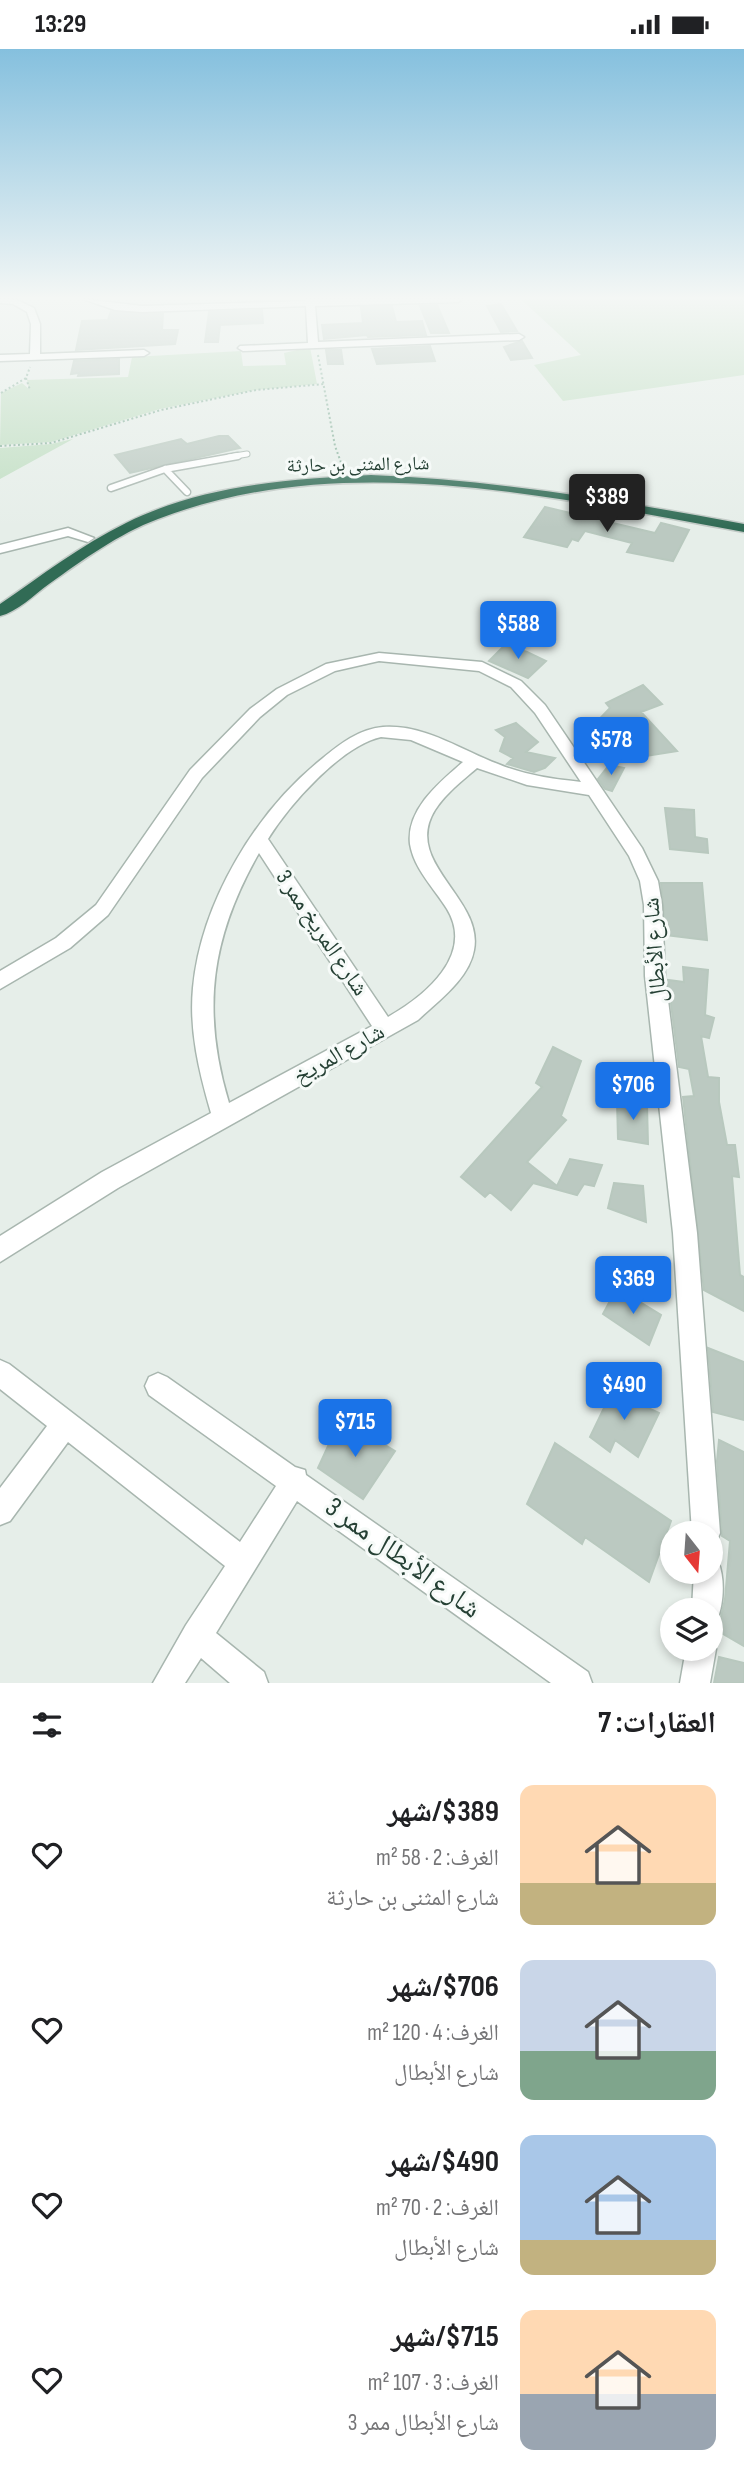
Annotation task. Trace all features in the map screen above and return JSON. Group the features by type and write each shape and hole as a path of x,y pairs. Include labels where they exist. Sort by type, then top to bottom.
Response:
{"highway":[{"name":"شارع المثنى بن حارثة","path":"0,596 127,515 187,492 271,478 344,471 479,476 744,520"},
{"name":"شارع المثنى بن حارثة","path":"0,611 122,532 150,517 192,502 278,486 344,481 451,483 744,528"},
{"path":"688,518 744,537"}],"street":[{"path":"0,549 68,532 89,538"},
{"name":"شارع الأبطال","path":"0,981 62,943 102,909 196,774 255,713 282,692 331,667 379,657 482,667 501,675 522,689 540,709 636,853 649,881 653,905 655,976 685,1233 705,1521"},
{"path":"223,1118 207,1070 201,1014 202,983 218,912 258,838 287,798 304,781 368,735 396,732 538,782 594,790"},
{"name":"شارع المريخ","path":"0,1250 110,1180 385,1028 434,997 462,965 467,949 467,934 461,919 424,859 419,831 429,806 474,761"},
{"name":"شارع المريخ ممر 3","path":"258,838 385,1028"},
{"path":"0,1373 242,1562"},
{"name":"شارع الأبطال ممر 3","path":"158,1386 295,1480 577,1683"},
{"path":"0,1511 65,1424"},
{"path":"168,1683 295,1480"},
{"path":"196,1636 253,1683"},
{"path":"695,1683 699,1661"}],"lane":[{"path":"111,488 165,469 247,454"},
{"path":"165,469 187,492"}],"path":[{"path":"322,375 335,446 344,471"},
{"path":"1,393 26,377 30,390"},
{"path":"0,446 51,443 161,410 256,390 324,384"}],"green space":[{"path":"315,375 317,384 255,390 160,409 51,442 0,445 1,393 22,383 29,389 27,380"},
{"path":"542,375 742,375 563,401"},
{"path":"73,439 0,479 0,448 51,444"}],"building":[{"path":"228,436 240,448 130,473 115,455 181,439 187,444"},
{"path":"545,507 655,533 661,523 689,530 673,561 627,552 632,543 585,531 578,541 572,539 567,547 524,537"},
{"path":"505,645 546,661 528,678 489,661"},
{"path":"643,685 662,704 641,712 677,751 640,757 626,728 616,743 586,733 610,708 606,703"},
{"path":"516,723 538,742 526,752 555,758 545,768 534,772 507,764 513,758 500,751 505,737 496,730"},
{"path":"609,765 624,768 612,791 605,789 598,779"},
{"path":"665,808 694,810 695,837 707,839 708,853 670,849"},
{"path":"661,883 702,883 707,940 666,935"},
{"path":"683,967 708,970 705,1015 714,1018 709,1038 701,1036 708,1077 719,1078 719,1102 727,1145 735,1145 739,1177 732,1176 740,1275 744,1277 744,1311 704,1290 683,1097 694,1096 689,1069 679,1067 668,980 684,982"},
{"path":"553,1047 581,1061 561,1116 566,1120 527,1162 557,1186 570,1159 602,1165 594,1186 584,1184 577,1195 533,1183 511,1210 490,1192 485,1197 461,1177 542,1087 536,1083"},
{"path":"617,1101 647,1105 648,1144 618,1139"},
{"path":"614,1183 643,1186 646,1222 608,1208"},
{"path":"617,1288 661,1315 649,1345 603,1314"},
{"path":"708,1348 744,1362 744,1420 713,1412"},
{"path":"616,1383 637,1398 635,1402 659,1413 638,1457 615,1440 610,1452 590,1437"},
{"path":"341,1418 395,1451 363,1499 318,1468"},
{"path":"719,1440 744,1452 744,1646 723,1634 730,1541 723,1537 717,1461"},
{"path":"555,1443 671,1521 660,1521 660,1552 649,1582 585,1537 582,1544 527,1504"},
{"path":"723,1658 744,1663 744,1683 714,1683 718,1661 723,1661"}]}
